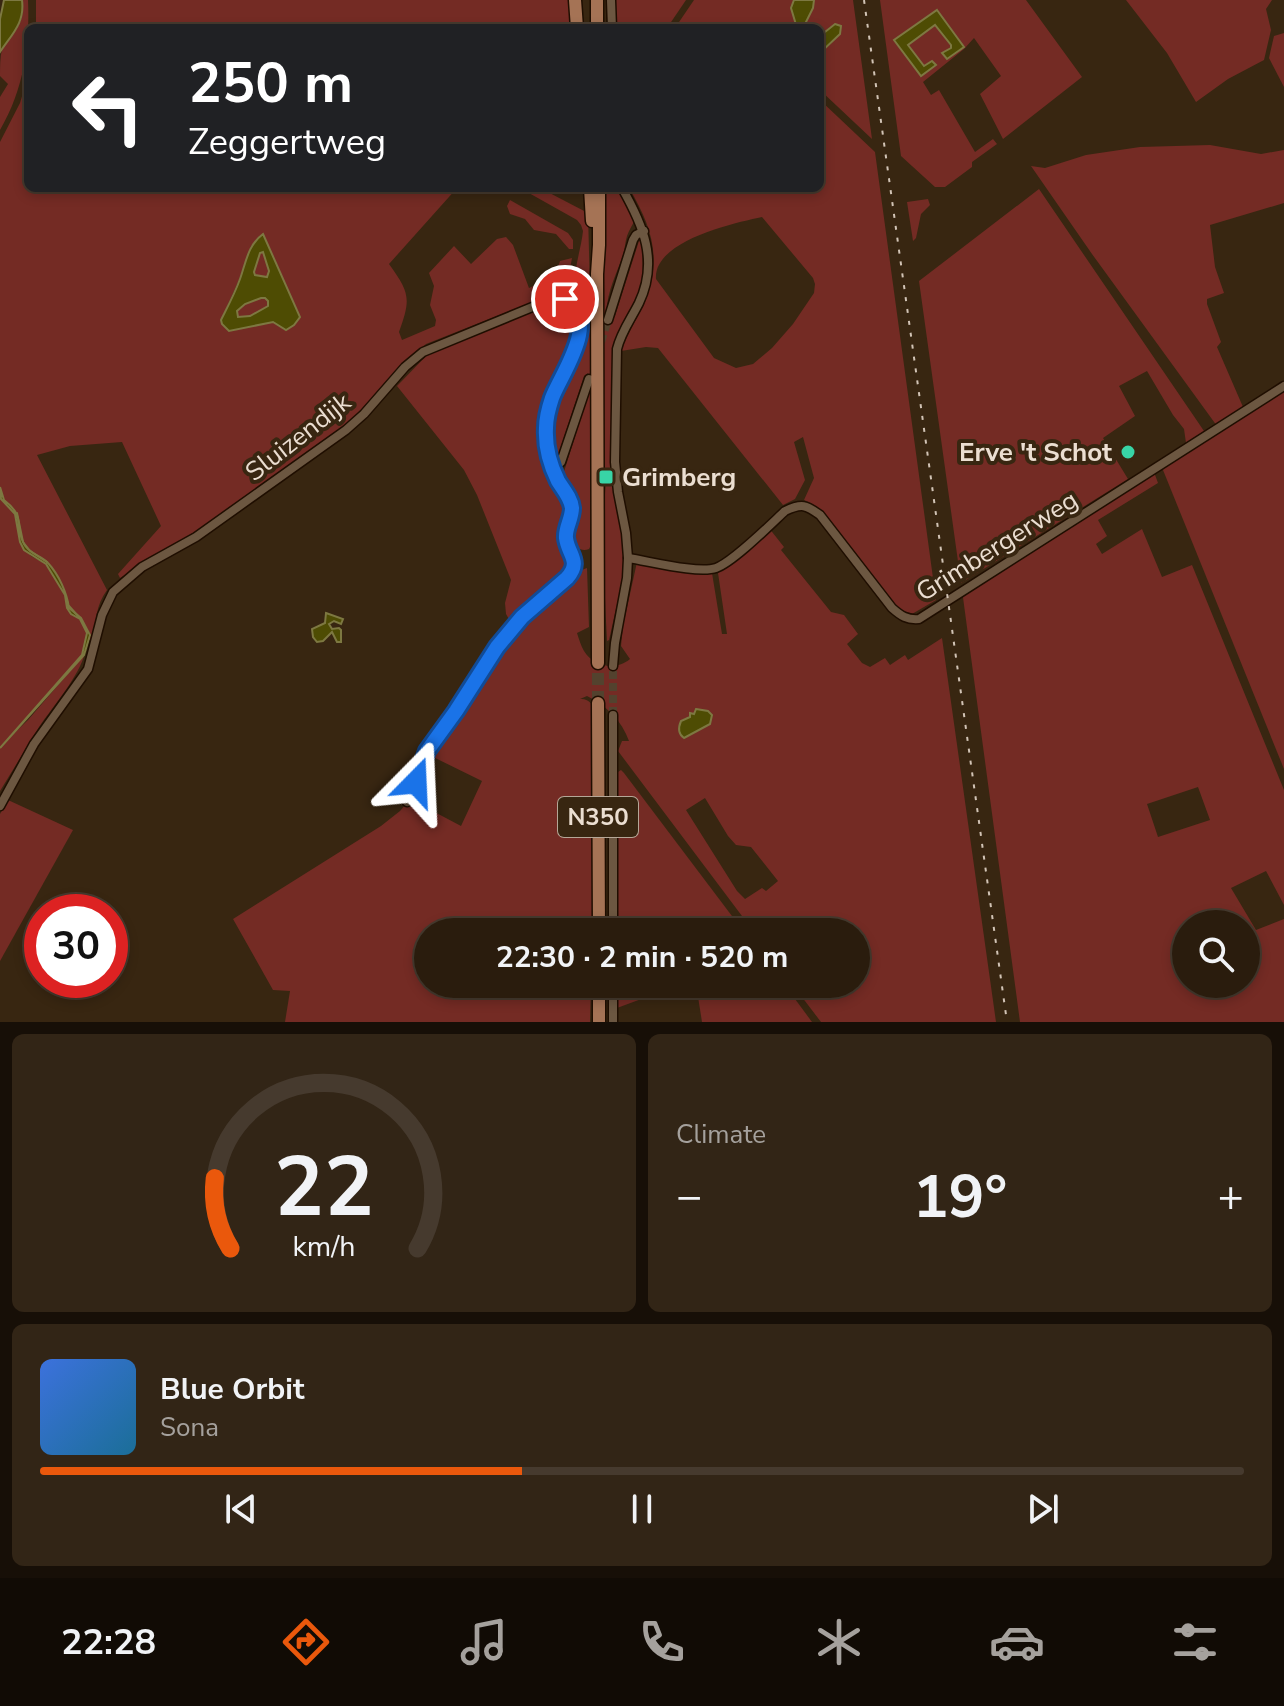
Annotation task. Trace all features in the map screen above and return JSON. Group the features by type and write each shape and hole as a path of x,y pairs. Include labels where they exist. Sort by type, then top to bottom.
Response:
{"main road":[{"path":"575,0 577,24"},
{"path":"597,0 597,24"},
{"path":"590,192 597,274"},
{"path":"598,663 599,192"},
{"name":"N350","path":"598,703 599,918"},
{"path":"599,998 599,1022"}],"street":[{"path":"611,0 612,24"},
{"path":"613,666 628,558 615,462 616,360 620,338 646,281 647,250 644,231 624,192"},
{"path":"608,320 633,240 644,231"},
{"name":"Sluizendijk","path":"0,806 34,744 88,669 102,615 119,586 149,562 196,537 346,430 423,352 561,298 571,302 576,309 578,327 575,351 552,398 547,420 546,437 553,469"},
{"path":"407,802 427,751 497,647 522,617 574,570 566,534 572,508 553,469 561,462 589,379"},
{"name":"Grimbergerweg","path":"628,558 699,570 715,569 785,511 808,506 820,515 892,608 908,620 919,619 1284,386"},
{"path":"613,715 613,918"},
{"path":"613,998 613,1022"}],"shaded area":[{"path":"4,0 22,0 22,15 0,52 0,19"},
{"path":"22,0 28,0 28,24 24,24 24,66 15,99 0,130 0,97 8,84 0,76 1,52 18,27"},
{"path":"36,0 570,0 571,24 36,24"},
{"path":"615,0 686,0 670,24 615,24"},
{"path":"694,0 794,0 791,8 796,24 678,24"},
{"path":"794,0 814,0 805,24 796,24 791,8"},
{"path":"814,0 853,0 872,139 824,94 824,49 840,34 830,27 824,32 824,24 805,24"},
{"path":"880,0 1026,0 1082,77 1003,139 980,94 1001,76 974,38 964,49 923,82 931,95 939,90 975,152 993,139 997,144 945,187 935,187 901,156","holes":["937,10 964,47 947,59 951,45 936,24 908,45 924,66 895,40"]},
{"path":"1126,0 1272,0 1266,9 1271,30 1264,60 1228,79 1196,102 1167,53"},
{"path":"937,10 964,47 947,59 942,53 951,45 935,25 908,45 924,66 932,61 936,65 921,76 894,40"},
{"path":"835,24 841,26 840,34 824,49 824,33"},
{"path":"1284,33 1284,87 1269,58 1274,36"},
{"path":"24,90 24,192 453,192 389,264 405,290 407,304 399,332 402,340 435,326 430,305 434,286 429,273 454,246 471,264 497,239 506,237 513,245 529,288 555,276 560,261 572,258 567,285 565,289 426,344 349,422 211,522 120,578 118,574 161,526 122,442 70,446 37,455 107,590 98,608 94,640 88,640 90,634 81,618 69,608 56,573 24,544 17,515 4,501 0,487 0,142","holes":["263,234 300,318 284,330 273,322 230,331 221,320 251,246"]},
{"path":"824,104 875,152 936,600 912,614 896,607 811,503 804,500 814,478 803,437 794,442 805,480 795,499 783,505 658,348 621,351 643,306 653,275 652,246 644,217 631,192 824,192","holes":["762,217 815,284 814,293 772,348 753,364 736,368 714,358 656,279 659,266 667,254 681,244 715,229"]},
{"path":"1210,145 1261,154 1284,150 1284,203 1210,225 1215,267 1224,293 1207,299 1207,304 1221,342 1217,347 1243,407 1217,426 1031,166 1045,168 1086,155 1140,147"},
{"path":"1039,189 1204,431 1186,443 1184,429 1147,371 1119,386 1135,416 1103,438 1128,479 961,583 919,281"},
{"path":"527,192 548,192 588,213 593,406 590,547 586,550 571,541 570,495 562,478 590,389 588,373 584,376 558,455 552,454 550,434 555,404 583,335 574,286 583,231 577,220"},
{"path":"601,192 620,192 636,218 627,236 608,299 609,325 615,316 639,241 642,242 643,280 639,296 621,326 612,355 612,476 606,476 603,455"},
{"path":"928,199 930,205 921,214 913,241 907,202"},
{"path":"510,200 568,233 573,240 573,249 569,249 556,234 534,230 525,219 510,214 507,206"},
{"path":"263,234 300,317 286,330 273,322 229,331 221,320 248,254","holes":["263,252 269,271 267,277 255,275 254,272","261,298 268,301 268,306 250,316 238,317 237,311 245,304"]},
{"path":"263,252 269,272 267,277 259,277 254,273"},
{"path":"262,298 268,301 268,306 250,316 238,317 237,311 245,304"},
{"path":"554,301 563,301 571,307 572,347 541,408 542,447 568,507 562,540 570,564 510,621 505,603 511,580 477,495 464,470 397,386 429,353"},
{"path":"1284,391 1284,769 1163,470 1165,465"},
{"path":"1154,472 1158,483 1098,520 1107,536 1096,544 1102,554 1142,529 1162,577 1192,565 1284,790 1284,905 1266,871 1231,888 1244,910 1172,910 1172,998 1260,998 1260,928 1284,919 1284,1022 1020,1022 962,590","holes":["1198,787 1210,820 1158,837 1147,804"]},
{"path":"612,477 624,544 622,582 607,641 604,519 606,478"},
{"path":"0,487 4,500 15,511 24,544 52,568 62,584 69,608 81,618 90,635 84,655 0,748 82,655 87,633 80,619 67,608 65,595 46,564 24,550 15,514 1,499"},
{"path":"0,496 15,514 20,542 31,556 46,564 65,595 67,608 80,619 87,633 82,655 2,745 84,655 86,647 84,656 80,667 0,791"},
{"path":"765,523 784,547 781,550 831,612 844,615 858,634 847,644 862,663 870,667 885,658 890,665 905,655 908,660 942,638 996,1022 821,1022 803,998 870,998 870,918 743,918 618,751 622,741 629,741 618,720 587,696 580,699 588,700 596,710 592,918 414,918 414,998 591,998 590,1022 285,1022 290,991 273,990 233,919 381,826 410,799 461,826 482,781 427,754 519,623 576,572 587,568 589,627 577,633 584,651 599,664 612,666 630,659 621,646 637,562 711,567 722,634 727,634 717,566","holes":["705,798 736,845 751,847 778,881 766,891 762,888 745,899 686,810"]},
{"path":"326,613 343,619 341,624 334,621 329,624 332,629 341,630 341,642 337,642 332,632 323,641 317,642 313,637 312,629 325,623"},
{"path":"696,709 712,715 710,724 684,738 679,731 681,721 690,717 690,713 694,714"},
{"path":"621,770 733,918 618,918 618,772"},
{"path":"8,800 73,830 37,894 24,894 24,918 0,961 0,814"},
{"path":"617,998 644,998 617,1008"},
{"path":"698,998 794,998 812,1022 702,1022"}],"waterway":[{"path":"17,513 23,542 30,551 47,562"},
{"path":"69,606 78,616"}],"tunnel":[{"path":"601,342 608,320"},
{"path":"598,663 598,703"},
{"path":"613,666 613,715"}],"railway":[{"path":"864,0 1007,1022"}],"place":[{"name":"Erve 't Schot","path":"1128,452"},
{"name":"Grimberg","path":"606,477"}],"route":[{"path":"416,782 434,739 497,647 522,617 574,570 566,540 572,508 553,469 546,437 552,398 577,341 579,319 574,306 565,299"}]}
